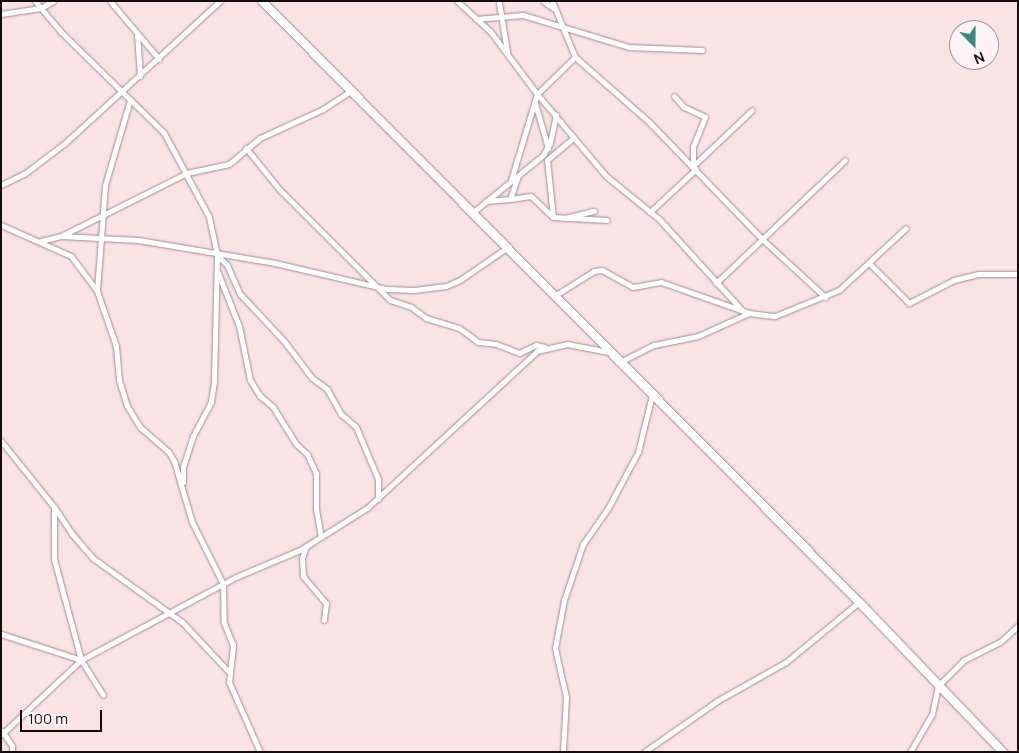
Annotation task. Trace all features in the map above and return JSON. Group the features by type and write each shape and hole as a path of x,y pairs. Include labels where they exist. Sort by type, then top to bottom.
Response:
{"main road":[{"path":"262,1 352,90 608,352 860,602 938,686 1003,752"}],"street":[{"path":"35,1 61,32 164,133 209,217 218,256 216,271 214,382 211,402 199,420 183,467 183,490"},
{"path":"1,14 41,8 53,1"},
{"path":"1,185 46,158 121,90 159,59 220,1"},
{"path":"457,1 508,54 537,94 610,181 650,212 740,309"},
{"path":"543,1 553,8"},
{"path":"552,1 553,8 575,57 694,167 762,239 824,297"},
{"path":"112,2 159,59"},
{"path":"499,3 508,54"},
{"path":"476,19 502,15 533,17 562,28 629,46 702,50"},
{"path":"137,33 140,76"},
{"path":"512,180 537,94 575,57"},
{"path":"40,242 61,236 187,173 230,164 246,148 260,138 323,109 352,90"},
{"path":"674,96 684,107 705,116 692,146 694,167"},
{"path":"97,292 105,214 105,184 130,100"},
{"path":"534,103 548,148"},
{"path":"650,212 752,110"},
{"path":"472,212 548,148 556,115"},
{"path":"554,217 547,160 574,137"},
{"path":"246,148 279,188 390,300 411,307 426,318 459,328 478,342 496,344 519,353 536,345 546,347 567,344 608,352"},
{"path":"716,283 845,160"},
{"path":"510,199 518,175"},
{"path":"486,201 531,196 554,217 563,220 607,220"},
{"path":"563,220 594,211"},
{"path":"1,224 71,256 97,292 116,346 119,380 127,406 140,427 168,451 183,490 192,522 224,584 224,623 234,645 228,671"},
{"path":"553,296 594,271 602,270 633,287 650,282 668,283 749,313 775,316 839,290 906,228"},
{"path":"61,236 102,237 157,244 218,256 275,263 379,287 414,290 446,286 474,272 505,248"},
{"path":"218,256 227,265 240,294 284,341 312,378 327,389 341,414 356,427 378,479 378,499"},
{"path":"869,263 909,303 954,280 978,274 1018,274"},
{"path":"216,271 239,326 250,380 260,396 273,407 296,444 307,454 316,473 316,509 321,537"},
{"path":"620,362 654,345 698,336 749,313"},
{"path":"12,752 12,746 2,733 81,660 170,615 224,584 307,546 378,499 520,365 546,347"},
{"path":"563,752 566,697 555,648 564,600 582,546 638,452 652,395"},
{"path":"1,441 54,507 72,534 94,559 170,615 205,645 228,671 238,707 260,752"},
{"path":"54,507 54,559 81,660 103,695"},
{"path":"307,546 302,558 303,576 326,603 324,620"},
{"path":"644,752 717,701 786,662 860,602"},
{"path":"910,752 932,714 938,686 964,660 1000,642 1018,626"},
{"path":"1,634 81,660"}]}
